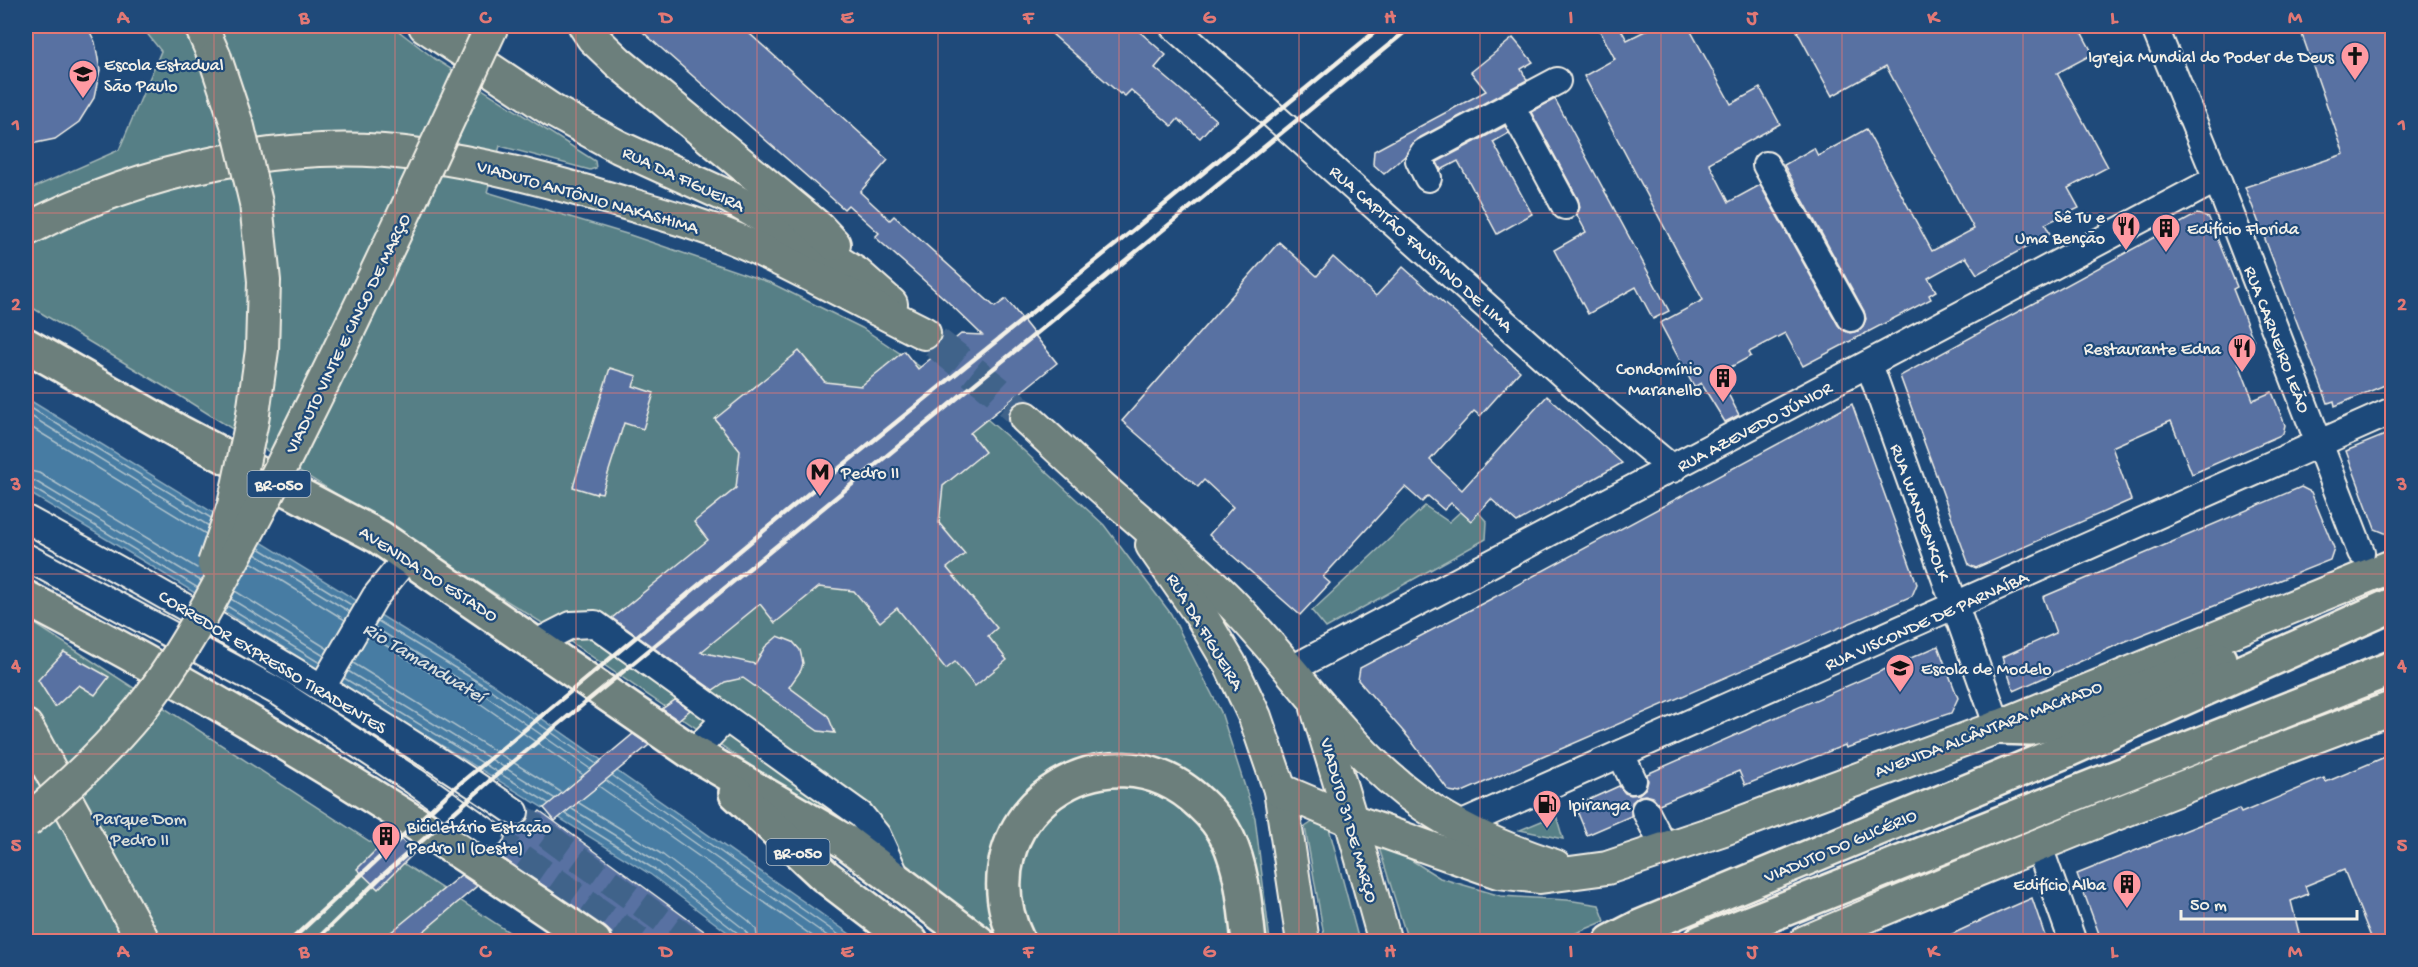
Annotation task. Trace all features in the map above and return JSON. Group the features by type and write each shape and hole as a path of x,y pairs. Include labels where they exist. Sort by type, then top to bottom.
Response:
{"highway":[{"name":"AVENIDA DO ESTADO","path":"26,345 179,432 379,537 693,753 846,842 978,942"},
{"path":"26,597 321,763 491,871 594,942"},
{"path":"1998,727 2030,728 2049,724 2216,660 2345,624 2392,605"},
{"name":"VIADUTO DO GLICÉRIO","path":"1611,942 1651,923 2070,749 2345,624"},
{"name":"VIADUTO DO GLICÉRIO","path":"1701,942 2392,668"},
{"name":"AVENIDA DO ESTADO","path":"693,753 825,876 911,942"},
{"path":"1017,940 1007,915 1002,880 1006,856 1019,828 1028,813 1043,798 1064,783 1092,773 1116,770 1155,775 1175,782 1213,816 1228,840 1241,879 1249,942"}],"main road":[{"path":"201,26 240,138 256,203 264,281 262,350 252,422 234,505 214,562 204,613"},
{"name":"RUA DA FIGUEIRA","path":"425,26 553,111 619,147 729,197 856,274 930,337"},
{"path":"460,26 510,83"},
{"name":"VIADUTO VINTE E CINCO DE MARÇO","path":"26,822 60,794 102,754 140,710 174,663 204,613 255,518 363,303 492,26"},
{"path":"585,26 592,38 618,62 819,228 856,274"},
{"name":"VIADUTO ANTÔNIO NAKASHIMA","path":"26,230 58,212 127,185 198,166 271,154 345,150 419,154 492,167 676,218 748,244 930,337"},
{"name":"RUA DA FIGUEIRA","path":"1026,418 1130,513 1192,565 1228,601 1373,762 1423,805 1496,845 1555,866 1577,871"},
{"name":"RUA DA FIGUEIRA","path":"1130,513 1202,617 1230,664 1255,717 1280,790 1303,942"},
{"name":"AVENIDA ALCÂNTARA MACHADO","path":"1577,871 1607,868 1665,849 1998,727 2392,566"},
{"name":"VIADUTO 31 DE MARÇO","path":"1314,698 1352,820 1385,942"},
{"path":"1805,942 2038,844 2266,754 2392,708"},
{"path":"26,726 131,928 144,942"},
{"path":"1280,790 1352,820 1498,872 1540,877 1577,871"}],"street":[{"name":"RUA CAPITÃO FAUSTINO DE LIMA","path":"1173,26 1608,415 1673,469"},
{"name":"RUA CARNEIRO LEÃO","path":"2154,26 2217,179 2361,552"},
{"path":"1428,178 1419,160 1420,156 1557,81"},
{"path":"1511,106 1565,206"},
{"path":"1766,165 1851,318"},
{"name":"RUA AZEVEDO JÚNIOR","path":"1290,670 2217,179"},
{"name":"RUA WANDENKOLK","path":"1869,364 1998,727"},
{"name":"RUA VISCONDE DE PARNAÍBA","path":"1458,826 2392,411"},
{"name":"CORREDOR EXPRESSO TIRADENTES","path":"26,519 136,579 411,743 515,812"},
{"path":"324,684 375,597 408,556"},
{"name":"CORREDOR EXPRESSO TIRADENTES","path":"26,557 280,693 414,781 491,835"},
{"path":"534,644 571,625 595,624 861,814 877,835 898,881"},
{"path":"693,753 726,718"},
{"path":"1621,754 1633,780"},
{"path":"1645,810 1665,849"},
{"path":"2038,844 2073,942"}],"green space":[{"path":"141,26 392,26 435,59 595,161 596,168 590,170 500,146 487,192 630,235 771,283 862,328 946,384 1023,450 1104,525 1171,614 1221,712 1255,818 1270,941 1007,941 547,626 175,393 26,304 26,191 119,150 161,51"},
{"path":"1470,503 1487,522 1486,539 1326,628 1312,611 1425,506 1449,522"},
{"name":"Parque Dom Pedro II","path":"26,618 509,932 522,941 26,941"},
{"path":"1556,815 1563,839 1520,830"},
{"path":"1314,821 1329,828 1359,941 1325,941 1305,827"},
{"path":"1387,845 1440,878 1501,896 1567,900 1599,905 1605,921 1557,941 1408,941 1380,851"}],"water":[{"name":"Rio Tamanduateí","path":"26,398 491,683 860,941 739,941 650,874 26,491"}],"building":[{"path":"26,26 87,26 95,42 100,70 94,98 79,122 55,139 26,145"},
{"path":"636,26 741,26 888,160 860,192 890,220 894,216 995,307 1006,299 1057,363 970,433 985,452 943,486 939,523 965,554 947,568 997,628 988,636 1007,660 975,686 955,662 946,669 897,608 880,622 854,591 819,587 775,623 760,604 701,652 755,664 765,647 778,636 793,642 800,650 803,663 789,687 828,716 835,733 818,731 743,678 725,682 713,690 612,618 708,540 694,522 736,488 740,451 715,419 799,351 825,382 861,386 904,351 918,369 961,334 982,335 875,237 879,233 848,205 844,209"},
{"path":"1043,26 1133,26 1166,55 1155,68 1216,120 1200,138 1178,119 1172,126 1131,90 1125,96 1120,94"},
{"path":"1611,26 1619,26 1627,40 1655,26 1688,26 1731,104 1760,88 1780,124 1709,163 1729,202 1760,185 1838,325 1850,333 1858,331 1863,326 1866,319 1864,311 1784,165 1814,148 1818,156 1866,129 1932,251 1974,229 1886,66 1832,96 1797,31 1807,26 2078,26 2093,54 2057,73 2108,167 2068,188 2079,208 2045,224 2050,234 1977,274 1966,257 1928,278 1936,291 1929,295 1931,299 1803,366 1785,333 1749,352 1751,356 1718,374 1739,415 1725,422 1701,383 1694,387 1660,323 1703,300 1584,76 1615,59 1600,31"},
{"path":"2299,26 2392,26 2392,382 2335,406 2334,401 2328,403 2245,187 2344,154"},
{"path":"1513,38 1533,62 1521,69 1527,80 1417,139 1405,156 1384,174 1373,164 1374,151 1486,91 1471,72"},
{"path":"1555,99 1669,311 1653,319 1636,287 1588,314 1554,250 1586,232 1577,215 1580,207 1578,199 1531,112"},
{"path":"1505,126 1509,133 1493,142 1532,214 1497,234 1458,161 1441,170 1437,162"},
{"path":"2197,214 2209,218 2237,287 2233,289 2254,342 2234,351 2253,400 2272,392 2285,425 2283,434 2192,474 2171,421 2112,447 2131,500 1976,568 1969,565 1900,376"},
{"path":"1279,242 1317,276 1333,257 1376,296 1403,267 1520,371 1480,416 1474,411 1430,460 1462,490 1547,396 1622,463 1517,522 1491,499 1471,521 1451,503 1444,510 1428,496 1422,502 1405,487 1323,577 1330,583 1300,615 1209,535 1233,507 1204,480 1198,487 1122,421"},
{"path":"610,368 637,376 633,386 654,393 643,429 624,423 602,493 597,492 596,494 573,487"},
{"path":"1852,404 1917,584 1912,596 1460,793 1449,791 1409,738 1358,680 1360,668"},
{"path":"2392,432 2392,536 2375,529 2346,451"},
{"path":"2301,487 2311,492 2334,548 2330,560 2126,641 2014,691 2002,657 2056,633 2043,597"},
{"path":"1938,646 1958,698 1951,713 1846,748 1845,745 1745,785 1739,771 1659,804 1653,797 1639,796 1632,802 1631,816 1587,835 1575,806 1619,786 1625,793 1639,794 1646,788 1647,774"},
{"path":"64,652 109,677 95,695 79,685 55,707 38,680"},
{"path":"675,700 690,710 678,720 662,709"},
{"path":"633,734 649,745 555,821 544,808"},
{"path":"2392,754 2392,942 2373,942 2344,870 2305,886 2308,894 2291,901 2300,937 2287,942 2102,942 2077,874 2239,809 2241,813 2324,778 2326,782"},
{"path":"540,811 719,942 621,942 605,927 492,851 504,843 506,836 504,828 508,825 521,826 528,820 530,812 535,816"},
{"name":"Bicicletário Estação Pedro II (Oeste)","path":"394,832 414,853 378,889 357,869"},
{"path":"461,875 477,886 411,942 379,942"},
{"path":"2032,898 2047,942 1935,942 1991,916"}],"tunnel":[{"path":"935,342 997,391 1026,418"},
{"path":"515,812 692,942"},
{"path":"491,835 643,942"}],"railway":[{"path":"289,942 451,791 826,479 1382,26"},
{"path":"314,942 382,876 493,778 1412,26"}],"place":[{"name":"Igreja Mundial do Poder de Deus","path":"2355,82"},
{"name":"Escola Estadual São Paulo","path":"83,100"},
{"name":"Sê Tu e Uma Benção","path":"2126,252"},
{"name":"Edifício Florida","path":"2166,254"},
{"name":"Restaurante Edna","path":"2242,374"},
{"name":"Condomínio Maranello","path":"1723,404"},
{"name":"Pedro II","path":"820,498"},
{"name":"Escola de Modelo","path":"1900,694"},
{"name":"Ipiranga","path":"1547,830"},
{"name":"Bicicletário Estação Pedro II (Oeste)","path":"386,862"},
{"name":"Edifício Alba","path":"2127,910"}]}
